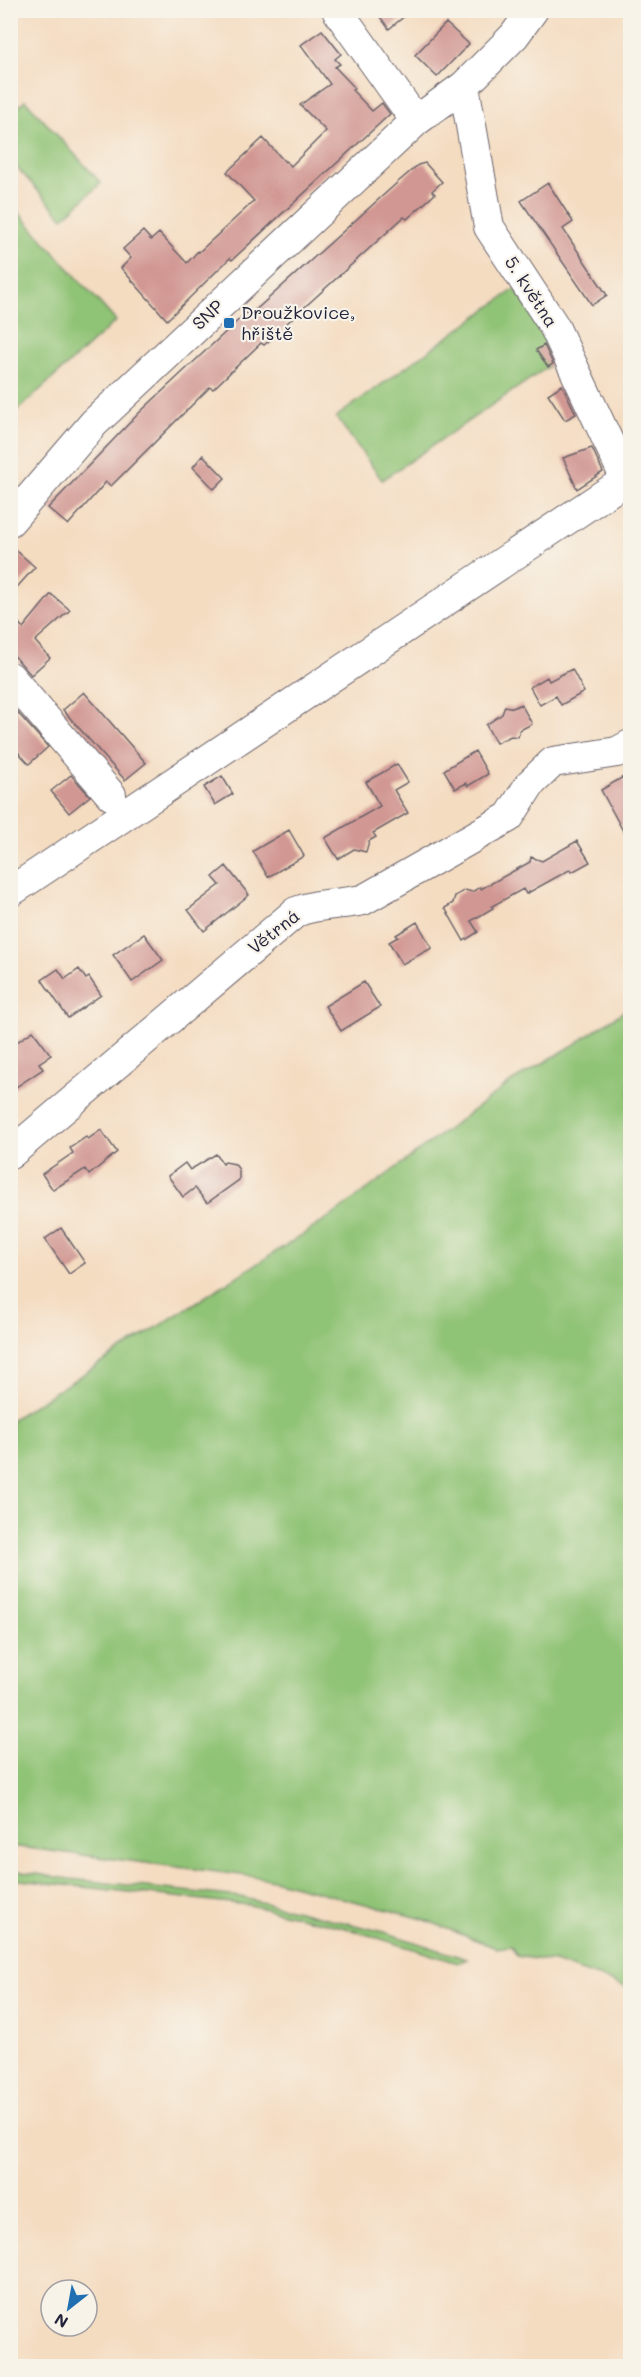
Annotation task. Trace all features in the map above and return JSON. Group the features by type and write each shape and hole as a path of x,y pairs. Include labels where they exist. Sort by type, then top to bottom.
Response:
{"street":[{"path":"337,10 417,121"},
{"name":"SNP","path":"10,521 94,423 417,121 464,86 514,36 533,10"},
{"name":"5. května","path":"464,86 489,227 554,326 628,484"},
{"path":"10,892 628,484"},
{"path":"10,677 111,795"},
{"name":"Větrná","path":"10,1154 296,912 312,905 344,904 363,900 509,817 530,784 553,762 617,752 630,745"}],"green space":[{"path":"25,100 101,183 63,218 11,161 11,114"},
{"path":"11,204 116,321 11,416"},
{"path":"515,289 561,358 382,480 336,417"},
{"path":"630,1007 630,1988 554,1962 517,1956 511,1946 496,1948 423,1919 265,1878 11,1846 11,1420 329,1218 511,1082 572,1046"},
{"path":"10,1870 70,1879 240,1897 384,1932 467,1959 458,1963 346,1928 249,1905 11,1879"}],"building":[{"path":"375,10 412,10 389,29"},
{"path":"446,23 469,44 437,77 415,55"},
{"path":"322,30 341,54 335,59 340,64 335,67 355,88 352,90 372,111 382,103 390,114 232,260 230,258 167,320 121,268 131,258 123,249 143,231 151,240 159,233 187,263 254,201 227,172 263,138 291,166 326,131 300,105 330,84 301,45"},
{"path":"425,163 442,182 432,191 435,194 407,219 404,217 286,324 288,326 264,345 261,343 213,389 210,387 111,486 106,482 68,525 48,508 139,413 247,312 250,315 398,182 418,165"},
{"path":"548,183 573,222 563,229 607,295 592,305 521,201"},
{"path":"544,345 553,364 548,367 536,350"},
{"path":"562,385 576,414 565,420 548,394"},
{"path":"592,448 603,472 577,489 563,458"},
{"path":"203,455 225,478 214,489 193,467"},
{"path":"10,545 35,567 10,595"},
{"path":"51,594 70,610 35,641 50,658 31,675 10,651 10,613 23,628"},
{"path":"572,669 584,692 561,705 556,696 540,705 530,687 547,677 549,681"},
{"path":"84,692 146,763 125,780 63,710"},
{"path":"10,704 48,747 29,764 18,752 10,759"},
{"path":"521,704 532,724 520,730 518,737 511,736 496,743 486,725 502,714 505,706 513,708"},
{"path":"475,751 488,774 468,786 466,783 455,789 444,770"},
{"path":"397,764 408,782 394,790 408,813 373,833 376,837 369,841 366,852 354,849 338,859 325,838 380,806 366,782"},
{"path":"71,775 90,796 69,813 51,791"},
{"path":"222,776 233,794 215,805 204,787"},
{"path":"623,777 630,791 630,844 601,790"},
{"path":"289,830 304,856 268,877 253,851"},
{"path":"577,841 590,862 572,872 571,869 526,894 523,889 492,906 493,908 471,921 478,932 464,941 445,908 453,903 455,896 465,890 472,892 480,887 481,889 530,862 531,857 542,861"},
{"path":"226,866 249,895 204,931 188,910 220,885 213,877"},
{"path":"417,922 432,948 402,964 389,942"},
{"path":"144,934 163,960 132,982 113,955"},
{"path":"58,969 65,979 79,969 86,979 89,977 101,995 68,1018 42,980"},
{"path":"364,982 380,1007 341,1031 325,1006"},
{"path":"33,1031 51,1055 39,1063 43,1069 10,1091 10,1047"},
{"path":"101,1130 117,1152 89,1175 85,1169 53,1190 42,1174 73,1153 70,1148"},
{"path":"216,1154 223,1164 225,1162 235,1164 239,1170 239,1180 207,1203 195,1188 183,1197 168,1176 185,1163 190,1170"},
{"path":"61,1228 85,1263 69,1274 45,1239"}],"place":[{"name":"Droužkovice, hřiště","path":"229,323"}]}
